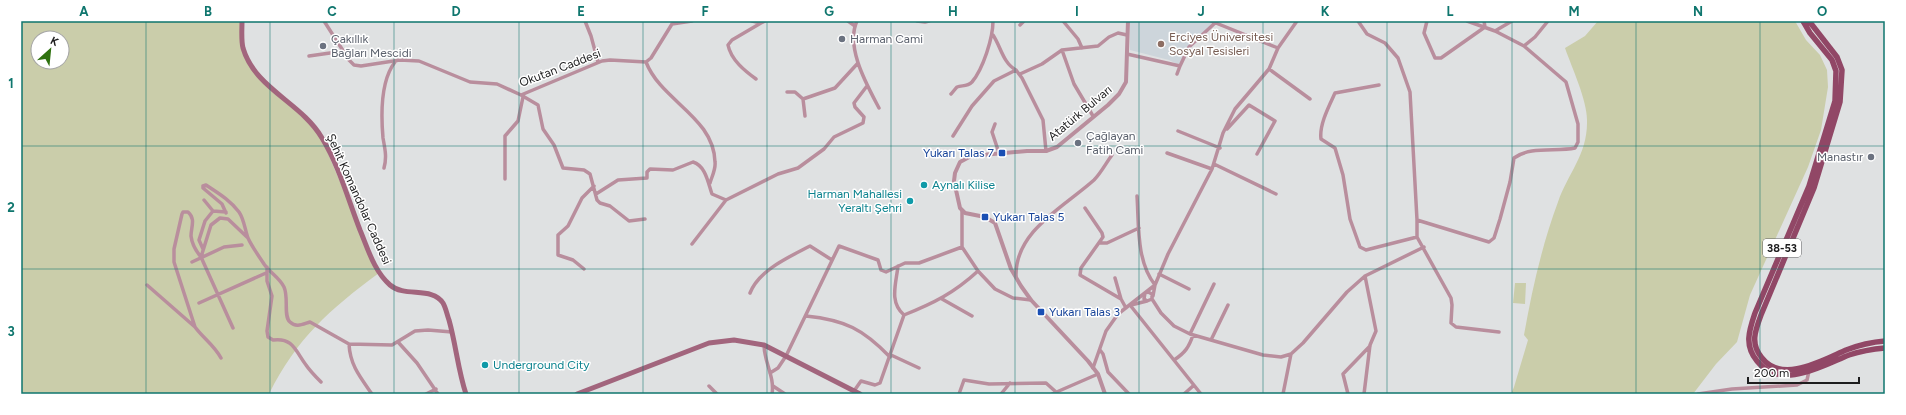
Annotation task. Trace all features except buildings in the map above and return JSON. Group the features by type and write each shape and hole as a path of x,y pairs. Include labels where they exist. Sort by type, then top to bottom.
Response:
{"main road":[{"name":"Şehit Komandolar Caddesi","path":"242,21 243,46 251,66 260,78 313,125 330,151 367,247 379,271 391,286 402,291 431,294 444,304 466,394"},
{"name":"38-53","path":"1803,21 1810,33 1832,60 1836,72 1835,101 1809,186 1762,296 1749,330 1748,340 1753,357 1761,366 1772,373 1786,376 1809,371 1850,355 1872,349 1885,348"},
{"name":"38-53","path":"1809,21 1837,57 1842,70 1840,102 1814,188 1755,331 1755,348 1768,365 1774,368 1786,370 1800,368 1870,342 1885,341"},
{"path":"578,394 709,343 734,340 764,345 860,394"}],"street":[{"name":"Okutan Caddesi","path":"324,21 349,60 357,66 395,62 400,60 419,61 470,82 496,84 522,96 598,62 610,60 646,62"},
{"path":"585,21 598,62"},
{"path":"692,21 672,24 646,62 652,74 664,90 694,117 709,139 716,164 710,183"},
{"path":"752,21 761,23"},
{"path":"756,79 745,71 735,60 728,45 732,40 766,21"},
{"path":"848,21 855,26"},
{"path":"857,21 855,26 854,49 867,86 879,108"},
{"path":"917,21 929,21"},
{"path":"951,94 957,88 967,85 973,81 989,49 993,35 993,21"},
{"path":"1020,25 1024,21"},
{"path":"1063,21 1078,39 1082,48"},
{"path":"1211,21 1278,48"},
{"path":"1151,299 1155,285 1168,254 1212,169 1220,148 1223,133 1235,109 1269,69 1278,48 1297,21"},
{"path":"1358,21 1367,34 1385,43 1398,58 1410,92 1417,237 1424,247 1451,298 1452,305 1450,321 1452,325 1499,332"},
{"path":"1427,21 1424,33 1435,58 1437,59 1441,58 1485,27"},
{"path":"1417,220 1489,242 1494,238 1500,219 1510,182 1514,158 1519,154 1541,150 1575,148 1578,142 1578,124 1566,82 1524,46 1495,31 1467,21"},
{"path":"1484,21 1485,27"},
{"path":"1495,31 1512,21"},
{"path":"1539,21 1543,26"},
{"path":"1524,46 1535,37 1548,21"},
{"name":"Atatürk Bulvarı","path":"962,211 958,204 954,181 957,166 964,159 971,156 999,153 1046,151 1057,147 1108,105 1124,88 1126,82 1127,22"},
{"path":"1177,74 1189,48 1216,23"},
{"path":"1020,74 1042,64 1062,50 1098,46 1113,34 1118,33 1127,35"},
{"path":"993,35 1000,45 1007,64 1020,74 1043,120 1046,151"},
{"path":"1062,50 1074,84 1093,116"},
{"path":"308,56 344,52"},
{"path":"1127,54 1180,66"},
{"path":"384,168 387,158 382,117 385,82 389,69 395,62"},
{"path":"803,99 835,88 858,63"},
{"path":"1269,69 1310,99"},
{"path":"954,136 972,106 994,81 1016,70"},
{"path":"1378,85 1335,93 1326,115 1321,139 1335,148 1343,175 1350,219 1360,247 1366,250 1417,237"},
{"path":"692,244 726,200 778,174 798,168 824,149 834,137 862,123 864,117 854,104 867,86"},
{"path":"787,92 795,92 803,99 805,116"},
{"path":"505,179 505,136 518,121 522,96 538,105 542,129 554,145 562,167 567,170 587,172 592,177 600,203 610,206 629,221 645,219"},
{"path":"1223,133 1249,105 1275,121 1257,154"},
{"path":"995,124 992,132 999,153"},
{"path":"1178,131 1220,148"},
{"path":"1167,153 1212,169"},
{"path":"1016,277 1016,264 1019,253 1028,239 1039,226 1095,179 1112,155"},
{"path":"596,194 618,180 647,178 647,172 650,169 673,170 690,162 698,165 710,183 712,194 726,200"},
{"path":"1214,164 1276,194"},
{"path":"225,218 226,212 222,204 203,188 203,186 207,185 232,203 240,214 249,239 267,268 278,277 284,287 288,302 286,317 291,323 298,326 310,322 349,344 392,345 416,331 428,330 452,332"},
{"path":"584,269 573,260 558,255 557,239 560,233 568,226 582,198 594,186"},
{"path":"1138,196 1139,228 1145,265 1155,285"},
{"path":"204,200 213,211 226,212"},
{"path":"1086,208 1102,233 1103,239 1081,268 1080,275 1121,299"},
{"path":"203,249 199,240 201,230 205,220 213,211"},
{"path":"1031,300 1013,298 995,289 978,271 962,247 962,211 969,215 985,217 995,223 1011,269 1016,277 1031,300 1098,374 1105,394"},
{"path":"195,327 174,262 174,249 183,212 188,212 192,217 191,236 194,249 201,257 233,328"},
{"path":"201,257 211,225 218,219 225,218 249,239"},
{"path":"1100,243 1107,243 1139,228"},
{"path":"192,262 224,247 242,245"},
{"path":"750,293 753,285 759,278 788,258 810,246 832,260"},
{"path":"770,373 778,368 786,356 839,246 878,260 881,270 884,272 905,263 919,262 962,247"},
{"path":"1145,293 1151,293 1151,299 1161,314 1174,326 1211,340 1263,355 1281,357 1291,354 1315,331 1347,292 1365,276 1424,247"},
{"path":"898,266 894,297 898,310 904,315"},
{"path":"267,268 266,273 272,296 267,332 268,337 271,340 285,340 295,347 306,366 321,382"},
{"path":"854,391 861,381 875,385 880,384 904,315 942,299 961,286 978,271"},
{"path":"199,303 266,273"},
{"path":"1160,274 1188,289"},
{"path":"1364,394 1370,345 1376,331 1365,276"},
{"path":"1115,278 1121,299 1126,308"},
{"path":"1174,360 1183,354 1190,345 1192,334 1214,284"},
{"path":"146,285 195,327 202,337 216,350 220,358"},
{"path":"1093,368 1106,331 1118,314 1155,285"},
{"path":"1145,293 1144,299 1151,299"},
{"path":"942,299 972,316"},
{"path":"1130,305 1151,299"},
{"path":"1130,305 1200,394"},
{"path":"1211,340 1228,305"},
{"path":"806,316 830,319 853,327 874,340 891,356 919,368"},
{"path":"398,342 417,363 438,394"},
{"path":"349,344 349,356 354,368 372,394"},
{"path":"764,345 765,356 770,373 772,394"},
{"path":"1348,394 1343,374 1370,345"},
{"path":"1100,350 1103,354 1108,372 1129,394"},
{"path":"1282,394 1291,354"},
{"path":"1698,394 1732,389 1797,385 1807,380 1809,371"},
{"path":"1052,394 1098,374"},
{"path":"959,394 964,380 989,384 1046,383 1056,392"},
{"path":"1001,394 1010,383"},
{"path":"709,386 717,394"},
{"path":"772,386 785,394"},
{"path":"1184,394 1193,386"},
{"path":"426,394 436,389"}],"shaded area":[{"name":"Erciyes Üniversitesi Sosyal Tesisleri","path":"1130,21 1207,21 1213,23 1196,39 1179,65 1169,60 1130,50"}],"green space":[{"path":"21,21 241,21 242,44 251,66 320,135 379,273 345,300 316,326 291,357 269,394 21,394"},
{"path":"1598,21 1795,21 1806,40 1820,55 1827,70 1828,87 1821,130 1808,167 1750,295 1737,342 1716,364 1693,394 1511,394 1528,340 1524,335 1542,251 1562,192 1581,153 1586,132 1587,120 1585,103 1565,48 1585,36"},
{"path":"1515,283 1526,283 1525,304 1513,303"}],"place":[{"name":"Harman Cami","path":"842,39"},
{"name":"Erciyes Üniversitesi Sosyal Tesisleri","path":"1161,44"},
{"name":"Çakıllık Bağları Mescidi","path":"323,46"},
{"name":"Çağlayan Fatih Cami","path":"1078,143"},
{"name":"Yukarı Talas 7","path":"1002,153"},
{"name":"Manastır","path":"1871,157"},
{"name":"Aynalı Kilise","path":"924,185"},
{"name":"Harman Mahallesi Yeraltı Şehri","path":"910,201"},
{"name":"Yukarı Talas 5","path":"985,217"},
{"name":"Yukarı Talas 3","path":"1041,312"},
{"name":"Underground City","path":"485,365"}]}
